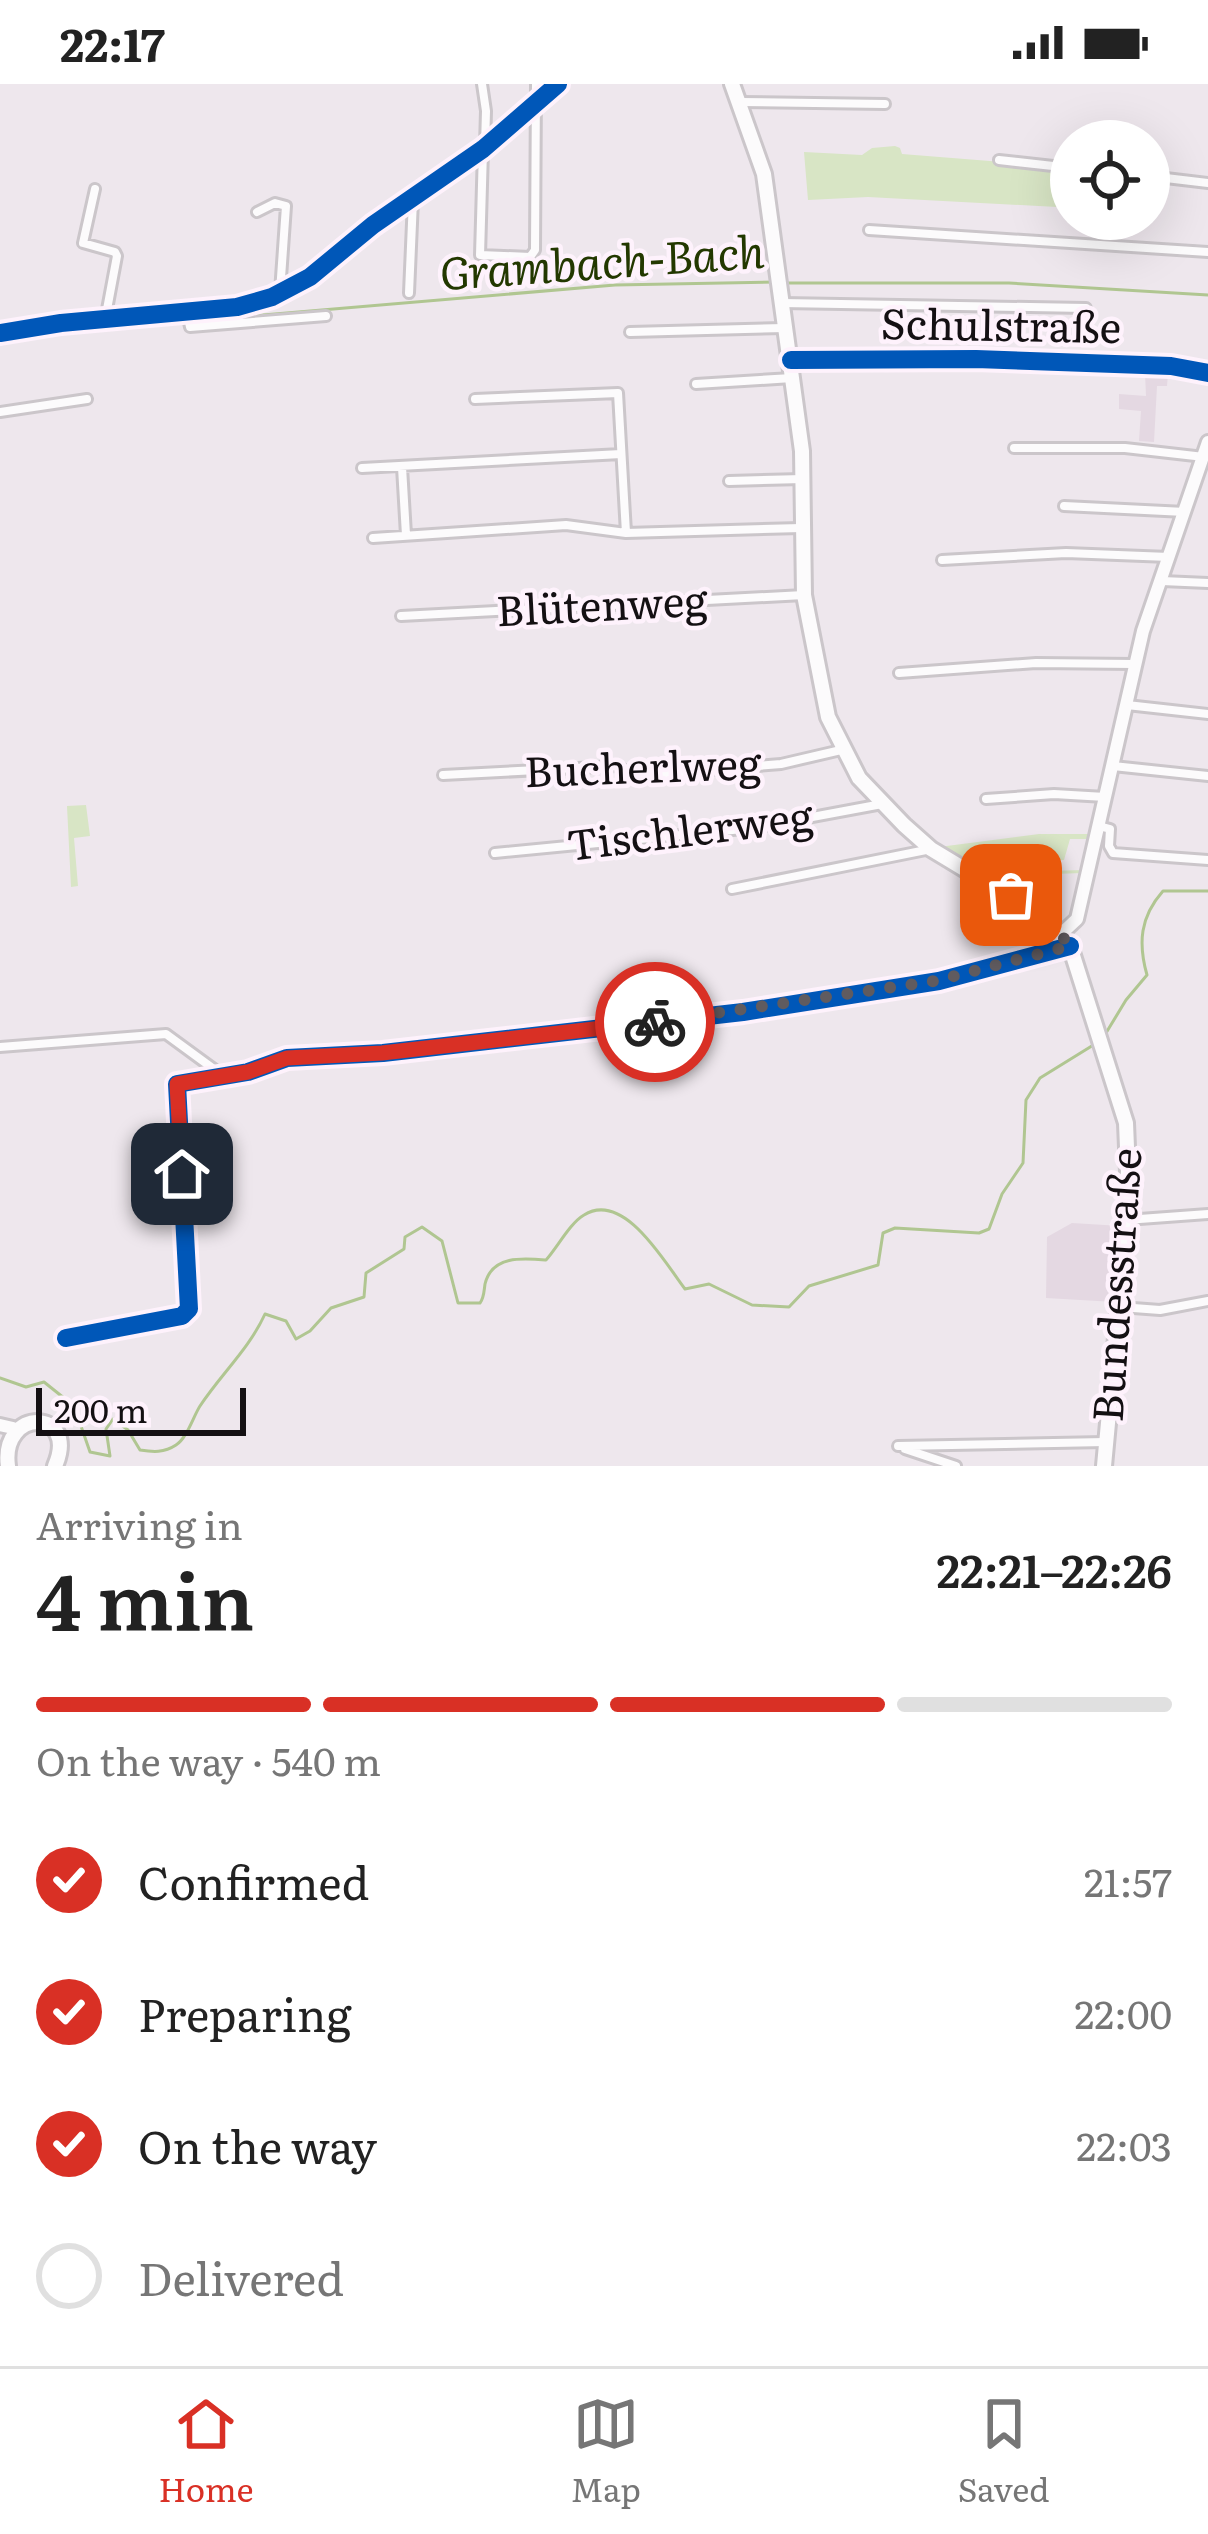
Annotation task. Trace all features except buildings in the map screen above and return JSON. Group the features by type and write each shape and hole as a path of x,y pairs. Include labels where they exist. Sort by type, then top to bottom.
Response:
{"main road":[{"path":"731,84 764,174 794,378 803,479 804,595 828,717 859,778 931,849 1015,897 1066,940 1077,919 1136,664 1208,442"},
{"name":"Bundesstraße","path":"1066,940 1126,1123 1119,1307 1104,1466"},
{"path":"8,1466 4,1432 31,1421 46,1425 57,1437 62,1462"}],"street":[{"path":"482,84 486,111 480,254 530,257 535,250 536,84"},
{"path":"0,333 105,320 187,318 280,293 310,278 356,237 484,148 558,84"},
{"path":"740,102 885,104"},
{"path":"999,160 1050,166"},
{"path":"1170,178 1208,183"},
{"path":"95,189 83,243 117,256 105,320"},
{"path":"409,293 413,198"},
{"path":"256,212 275,202 286,206 280,293"},
{"path":"869,230 1208,252"},
{"path":"780,289 1086,308"},
{"path":"187,318 190,327 326,316"},
{"path":"630,332 786,328"},
{"name":"Schulstraße","path":"791,360 976,358 1171,367 1208,373"},
{"path":"696,384 794,378"},
{"path":"475,399 614,391 619,399 626,533"},
{"path":"0,412 87,399"},
{"path":"1014,448 1125,448 1206,458"},
{"path":"362,468 621,454"},
{"path":"402,467 406,535"},
{"path":"729,482 803,479"},
{"path":"1064,506 1186,512"},
{"path":"373,538 566,525 626,533 801,528"},
{"path":"942,560 1066,553 1170,557"},
{"path":"1162,581 1208,583"},
{"name":"Blütenweg","path":"400,616 804,595"},
{"path":"899,673 1036,663 1136,664"},
{"path":"1127,705 1208,714"},
{"name":"Bucherlweg","path":"442,775 616,766 638,776 781,764 841,750"},
{"path":"1113,766 1208,776"},
{"path":"986,799 1054,794 1106,797"},
{"name":"Tischlerweg","path":"495,853 753,828 884,804"},
{"path":"1099,826 1112,831 1108,846 1113,853 1208,860"},
{"path":"732,889 931,849"},
{"path":"66,1338 182,1316 188,1309 177,1084 287,1058 382,1053 743,1012 957,977 1066,940"},
{"path":"0,1047 166,1034 224,1076"},
{"path":"1124,1220 1208,1214"},
{"path":"1119,1307 1160,1310 1208,1301"},
{"path":"956,1466 898,1446 1106,1442"}],"shaded area":[{"path":"1145,373 1168,374 1167,386 1157,386 1154,442 1139,441 1141,411 1119,409 1119,394 1146,396"},
{"path":"1072,1223 1121,1226 1115,1302 1046,1298 1047,1237"}],"green space":[{"path":"895,146 902,154 1050,166 1050,207 868,197 808,200 804,152 862,155 872,148"},
{"path":"86,805 90,836 74,838 78,886 71,887 67,806"},
{"path":"1039,834 1093,834 1092,839 1070,839 1064,860 1046,861 1047,871 1083,873 998,876 996,880 939,847"}],"waterway":[{"name":"Grambach-Bach","path":"193,321 615,285 776,282"},
{"name":"Grambach-Bach","path":"785,283 1009,283 1208,295"},
{"name":"Grambach-Bach","path":"0,340 183,321"},
{"path":"1106,1033 1147,975 1143,931 1155,901 1163,891 1208,891"},
{"path":"0,1378 26,1387 44,1382 74,1406 90,1452 110,1456 106,1429 113,1419 128,1430 140,1450 167,1449 183,1438 265,1314 286,1321 296,1339 331,1308 364,1297 366,1273 404,1249 405,1237 422,1227 442,1241 458,1303 480,1303 494,1268 509,1260 546,1260 579,1219 599,1210 614,1212 642,1233 685,1289 709,1284 752,1305 789,1307 809,1286 878,1265 883,1233 895,1228 979,1233 989,1229 1002,1194 1023,1163 1026,1100 1040,1078 1095,1044"}],"cycle path":[{"path":"0,333 237,307 272,297 310,277 373,225 483,149 558,84"},
{"path":"791,360 976,359 1171,366 1208,373"},
{"path":"66,1338 182,1316 189,1309 177,1084 248,1072 287,1058 383,1053 743,1012 939,981 1070,946"}],"way so far":[{"path":"655,1022 935,981 1070,946 1057,928 1011,895"}],"route":[{"path":"182,1174 177,1084 248,1072 287,1058 382,1053 655,1022"}]}
